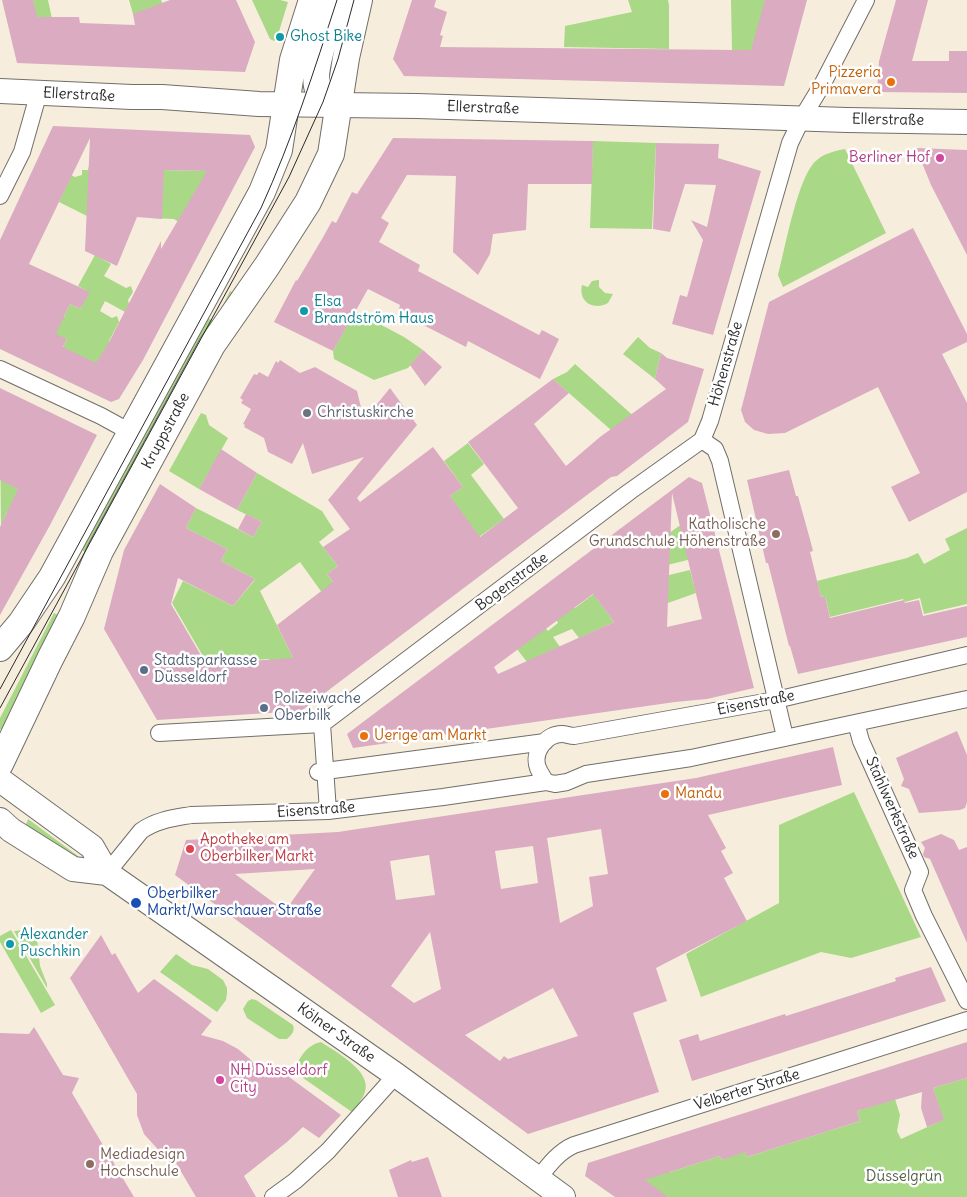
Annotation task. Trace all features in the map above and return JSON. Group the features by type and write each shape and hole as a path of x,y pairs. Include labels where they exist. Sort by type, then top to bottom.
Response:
{"main road":[{"name":"Kruppstraße","path":"0,648 21,623 52,577 262,192 279,150 293,60 312,0"},
{"path":"337,0 319,59 316,82 321,93 340,105"},
{"name":"Kruppstraße","path":"0,764 72,616 100,551 212,345 267,266 308,202 331,154 346,58 359,0"}],"street":[{"name":"Höhenstraße","path":"702,440 710,420 790,143 866,0"},
{"name":"Ellerstraße","path":"0,91 162,97 286,105 436,107 967,122"},
{"path":"0,196 22,152 39,92"},
{"path":"0,369 101,416 132,433"},
{"path":"702,440 715,449 720,461 785,737"},
{"name":"Bogenstraße","path":"322,724 629,492 702,440"},
{"name":"Eisenstraße","path":"322,772 544,742 551,737 562,734 574,736 776,700 967,655"},
{"name":"Eisenstraße","path":"107,873 141,831 164,820 191,816 328,811 546,782 555,784 567,782 594,772 691,758 967,699"},
{"name":"Stahlwerkstraße","path":"856,723 861,741 920,872 913,890 967,1001"},
{"path":"160,733 322,724 322,772 328,811"},
{"path":"544,742 537,754 537,763 546,782"},
{"name":"Kölner Straße","path":"0,780 92,847 107,873 396,1075 563,1197"},
{"name":"Kölner Straße","path":"0,820 10,830 73,869 107,873"},
{"name":"Velberter Straße","path":"538,1179 551,1162 566,1148 574,1145 967,1020"},
{"path":"273,1197 295,1181 328,1151 396,1075"}],"green space":[{"path":"33,0 48,0 54,28 38,34"},
{"path":"129,0 161,0 171,22 133,14"},
{"path":"252,0 280,0 288,2 277,38 274,41 270,39"},
{"path":"628,0 668,0 669,49 564,47 565,26 632,12"},
{"path":"731,0 765,0 759,50 732,50"},
{"path":"593,141 656,143 652,229 590,228"},
{"path":"845,149 886,233 783,287 778,275 793,213 804,180 810,168 817,160 830,153"},
{"path":"223,157 182,224 174,219 151,218 161,170 208,171"},
{"path":"89,166 97,167 87,216 59,202 71,175 75,177 82,175 82,170 88,170"},
{"path":"95,255 111,264 104,276 126,288 131,286 133,292 128,300 127,313 105,301 100,311 112,318 117,316 119,322 109,341 123,349 106,368 59,356 67,339 0,320 64,317 70,304 80,309 89,292 78,286"},
{"path":"599,280 599,287 605,293 613,294 608,303 597,306 588,303 582,296 581,291 582,285 588,287 592,281"},
{"path":"230,291 236,294 89,554 80,549 206,318 215,321"},
{"path":"355,311 404,337 423,350 408,368 374,380 334,359 333,351"},
{"path":"638,337 650,348 661,353 655,379 623,354"},
{"path":"575,364 637,419 611,430 553,379 567,372"},
{"path":"201,413 206,415 209,425 228,438 199,489 169,471"},
{"path":"0,425 31,440 13,515 7,512 1,526"},
{"path":"468,443 484,464 471,475 504,519 476,539 450,496 463,487 444,461"},
{"path":"257,473 322,511 334,530 319,542 338,566 327,574 345,599 333,608 300,562 260,591 294,660 274,669 269,659 207,663 172,603 183,581 233,606 254,581 255,579 221,561 227,549 186,528 196,508 253,537 262,522 237,510"},
{"path":"682,524 696,558 667,565 669,575 690,570 696,593 668,603 662,538"},
{"path":"967,528 967,604 924,614 920,598 905,602 903,599 830,617 825,596 821,597 817,581 907,558 918,553 924,564 950,550 945,539"},
{"path":"595,593 597,599 614,622 579,638 572,629 553,637 560,647 527,662 517,649 542,624 548,631 558,623 556,619 572,606 575,608"},
{"path":"54,613 60,616 4,732 0,729 0,718"},
{"path":"854,792 921,937 851,958 821,952 701,997 686,954 779,903 779,825"},
{"path":"28,819 78,856 78,859 25,827"},
{"path":"36,929 40,966 47,988 14,931"},
{"path":"11,930 55,1005 41,1013 0,942 0,936"},
{"path":"176,954 192,965 208,969 223,980 227,988 226,1000 217,1012 160,972"},
{"path":"252,999 293,1025 292,1034 287,1039 279,1039 247,1018 243,1009 248,1001"},
{"path":"321,1042 351,1063 363,1077 366,1084 365,1092 352,1112 293,1071 307,1049"},
{"name":"Düsselgrün","path":"967,1078 967,1197 668,1197 641,1186 644,1172 670,1172 720,1156 722,1160 744,1149 747,1157 860,1121 857,1111 895,1099 900,1115 897,1131 901,1139 943,1120 933,1088"}],"building":[{"path":"2,0 33,0 37,17 79,17 80,23 135,25 133,14 170,0 236,0 255,42 245,72 17,63"},
{"path":"412,0 436,0 434,7 447,12 440,35 443,36 440,47 751,50 765,0 807,0 784,86 404,76 393,59"},
{"path":"896,0 928,0 912,61 949,61 949,51 967,51 967,93 877,92 879,61"},
{"path":"53,126 250,135 255,147 143,360 119,399 111,402 0,349 0,240","holes":["90,138 85,251 117,266 137,217 162,219 164,170 207,171 161,249 161,241 108,344 96,363 63,347 67,339 56,334 70,304 80,309 90,292 29,264"]},
{"path":"393,138 593,141 592,184 528,184 526,230 493,234 490,254 478,275 453,252 456,176 407,175 381,218 389,223 379,242 420,265 418,271 539,335 542,330 559,339 540,379 468,341 466,347 398,312 400,305 368,289 333,351 274,322 296,280 332,221 336,223 352,192 357,194"},
{"path":"656,143 719,144 718,158 761,171 713,335 672,324 680,295 687,297 703,240 691,220 707,227 716,185 685,184 670,232 653,229"},
{"path":"916,148 967,150 967,255 931,185"},
{"path":"913,228 967,334 967,342 942,354 967,403 967,492 909,522 891,487 920,473 878,387 785,433 768,434 754,430 745,422 741,410 769,302"},
{"path":"423,350 442,367 425,386 410,365"},
{"path":"661,353 667,358 704,369 688,422 617,476 611,477 301,711 157,720 104,629 124,550 160,484 196,508 186,528 227,549 221,561 255,579 233,606 178,578 171,604 206,664 293,658 277,625 333,582 327,574 338,566 323,547 350,529 328,500 364,457 312,474 303,443 292,464 268,452 264,438 244,427 245,425 243,424 251,409 241,403 243,400 240,398 254,374 257,375 259,372 268,377 276,361 278,363 280,360 300,373 315,367 357,391 364,420 390,388 417,425 357,498 360,502 433,447 463,487 450,496 480,537 518,508 468,442 553,379 569,393 534,424 566,466 600,437 666,389 655,379"},
{"path":"0,388 97,435 0,615 0,527 18,489 0,480"},
{"path":"221,449 257,473 237,510 199,489"},
{"path":"789,470 811,543 813,551 810,552 821,597 825,596 830,618 904,600 905,603 919,600 923,616 967,606 967,637 798,674 768,563 766,563 747,480"},
{"path":"689,477 702,483 754,688 707,699 353,748 347,734","holes":["672,493 702,619 667,627","593,594 614,622 498,674 494,667"]},
{"path":"246,514 262,522 253,537 238,529"},
{"path":"957,731 967,755 967,802 965,808 919,813 909,789 901,786 904,779 896,758"},
{"path":"833,747 842,785 708,815 726,848 721,851 733,873 724,878 747,921 656,968 667,1001 633,1013 659,1092 528,1134 175,875 186,840 338,832 696,778","holes":["601,829 608,874 589,877 593,906 560,923 547,838","533,846 538,883 501,889 495,851","429,855 435,895 396,900 390,861","315,869 285,911 235,874","430,932 441,989 414,1003 391,986","553,988 578,1036 508,1059 504,1056 500,1061 465,1035"]},
{"path":"941,834 954,840 959,850 967,847 967,943 930,859 924,857 923,854 925,848 921,842"},
{"path":"101,935 112,955 115,953 138,993 154,979 212,1021 201,1035 223,1041 238,1049 250,1059 265,1078 274,1066 341,1115 319,1138 303,1127 244,1176 256,1197 196,1197 176,1163 163,1155 144,1134 137,1115 137,1094 70,978"},
{"path":"931,967 946,1001 692,1081 679,1040 698,1034 700,1041 896,981 895,978"},
{"path":"34,1027 63,1075 79,1078 72,1093 134,1197 0,1197 0,1033 29,1034"},
{"path":"967,1042 967,1078 933,1088 944,1120 927,1127 921,1108 922,1092 857,1111 860,1121 747,1157 745,1152 722,1160 720,1156 645,1180 668,1197 615,1197 585,1176 588,1163"},
{"path":"428,1157 442,1197 398,1197 389,1170 411,1160 412,1162"}],"tram line":[{"path":"0,689 261,208 293,131 337,0"},
{"path":"0,708 289,177 323,102 338,59 354,0"}],"place":[{"name":"Ghost Bike","path":"280,37"},
{"name":"Pizzeria Primavera","path":"891,82"},
{"name":"Berliner Hof","path":"940,158"},
{"name":"Elsa Brandström Haus","path":"304,311"},
{"name":"Christuskirche","path":"307,413"},
{"name":"Katholische Grundschule Höhenstraße","path":"776,534"},
{"name":"Stadtsparkasse Düsseldorf","path":"144,670"},
{"name":"Polizeiwache Oberbilk","path":"264,708"},
{"name":"Uerige am Markt","path":"364,736"},
{"name":"Mandu","path":"665,794"},
{"name":"Apotheke am Oberbilker Markt","path":"190,849"},
{"name":"Oberbilker Markt/Warschauer Straße","path":"136,903"},
{"name":"Alexander Puschkin","path":"10,944"},
{"name":"NH Düsseldorf City","path":"220,1080"},
{"name":"Mediadesign Hochschule","path":"90,1164"}]}
